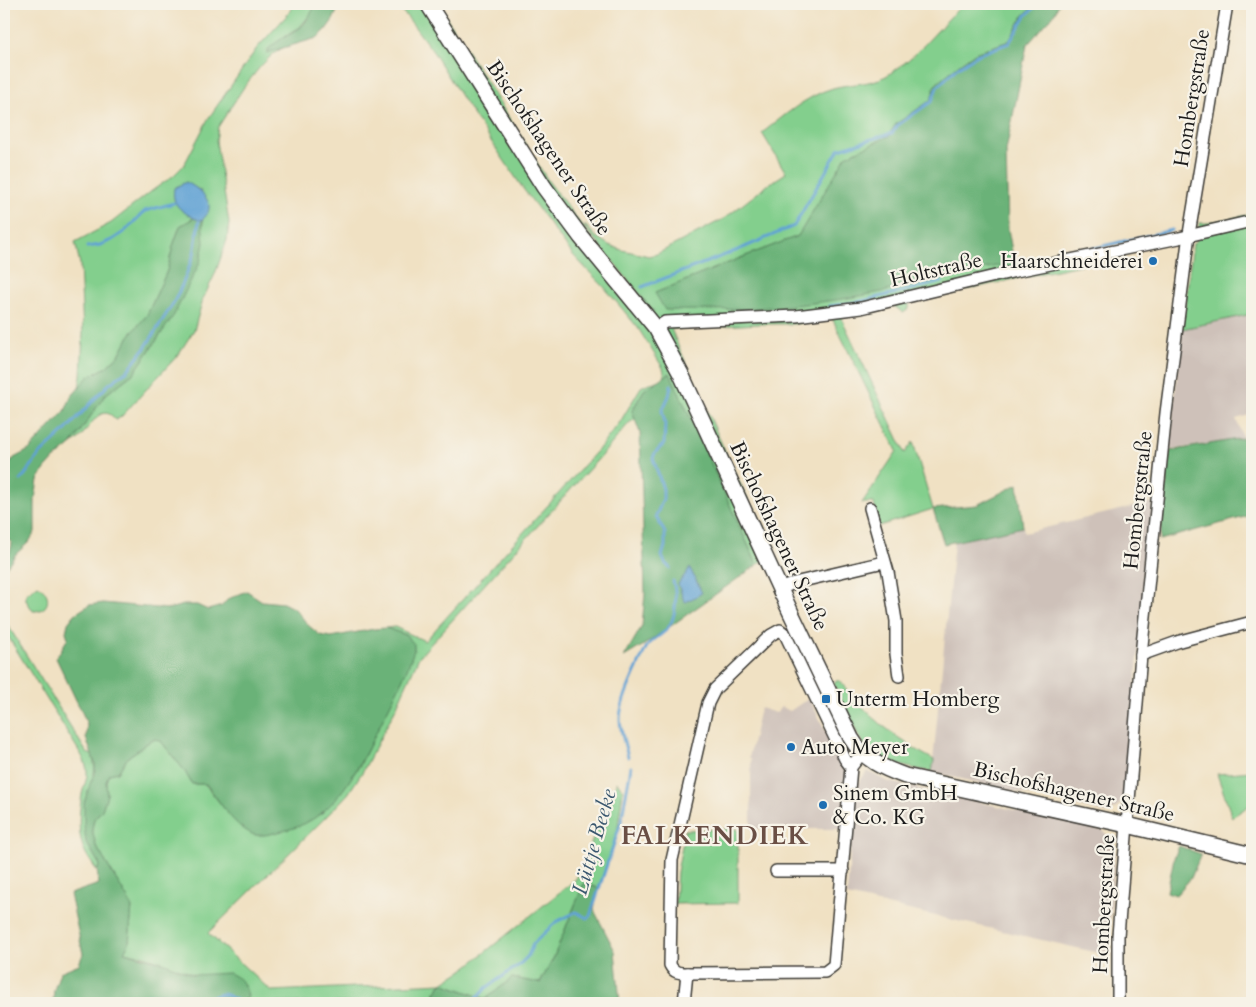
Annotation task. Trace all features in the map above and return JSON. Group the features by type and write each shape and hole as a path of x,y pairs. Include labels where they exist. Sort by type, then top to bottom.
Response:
{"street":[{"name":"Bischofshagener Straße","path":"428,4 550,195 581,237 656,328 681,374 780,589 848,730 862,753 884,768 906,776 1252,855"},
{"name":"Hombergstraße","path":"1118,1003 1118,936 1127,825 1141,654 1166,413 1189,234 1227,4"},
{"name":"Holtstraße","path":"656,328 665,322 796,316 861,308 1016,271 1252,221"},
{"path":"870,508 888,572 896,620 896,654 899,676"},
{"path":"780,589 794,583 884,562"},
{"path":"1141,654 1180,641 1252,622"},
{"path":"851,767 845,759 785,634 780,630 776,630 716,690 708,703 672,860 670,965 672,970 687,973 825,972 831,969 834,965 851,767 862,753"},
{"path":"776,871 843,871"},
{"path":"684,1003 687,973"}],"shaded area":[{"path":"1252,314 1252,414 1236,419 1243,438 1169,450 1182,329"},
{"path":"1153,502 1124,800 1116,808 1106,813 932,772 954,542 1023,527 1024,533"},
{"path":"809,698 847,773 858,784 867,771 886,781 1103,830 1115,851 1108,955 847,896 851,838 840,829 751,829 751,758 749,758 760,708 776,713 781,707 790,711"}],"green space":[{"path":"293,4 316,4 300,27 267,50 269,53 284,47 273,54 260,67 244,87 218,127 216,141 229,223 227,240 215,274 203,299 194,330 178,355 121,417 116,420 106,413 98,416 71,445 105,395 134,373 161,334 203,225 201,191 186,182 189,215 194,218 180,226 167,271 147,315 129,336 119,355 105,368 88,377 79,388 83,333 80,264 75,242 111,223 173,176 184,165 208,119 257,48 289,13"},
{"path":"316,4 333,6 340,4 333,20 325,31 317,38 266,53 278,41 301,27"},
{"path":"391,4 438,4 549,182 610,263 654,312 584,226 609,245 622,250 649,256 657,254 725,218 786,173 762,133 804,101 833,88 873,81 886,76 916,53 959,8 966,4 1035,4 1023,16 1009,41 975,53 936,85 931,100 896,124 891,135 846,157 798,236 655,293 856,296 1084,249 1084,264 909,302 909,309 903,313 893,305 841,317 905,453 913,442 933,509 879,526 874,503 862,503 897,451 832,318 794,324 671,329 732,467 763,530 772,555 757,565 670,373 665,377 663,368 638,328 604,287 573,255 524,190 434,53 408,18 399,8"},
{"path":"1035,4 1059,4 1053,16 1027,45 1006,151 1008,229 1014,262 838,300 758,308 665,310 655,293 798,236 846,156 891,135 891,131 896,124 931,100 935,85 975,53 1009,41 1023,16"},
{"path":"1252,214 1252,314 1182,329 1193,243 1196,241 1200,223"},
{"path":"194,218 202,220 204,243 200,262 174,315 134,373 105,395 71,445 45,469 38,480 35,499 35,532 29,542 16,554 4,570 12,543 4,536 5,470 14,458 29,450 65,411 71,397 88,377 105,368 119,355 129,336 147,315 167,271 180,226"},
{"path":"670,373 757,565 644,645 624,657 642,626 645,593 640,433 632,411 644,390"},
{"path":"661,380 644,390 632,411 635,420 630,422 419,657 396,708 363,771 348,794 208,933 271,991 442,983 435,992 435,1003 244,1003 248,996 165,963 124,952 129,943 132,906 96,846 92,829 94,819 102,810 107,795 106,781 109,774 118,772 128,757 153,739 160,740 184,770 192,784 205,784 241,827 321,814 343,789 360,765 414,650 413,644 406,635 386,628 395,627 425,641 598,450 620,422 641,387"},
{"path":"1243,438 1252,469 1252,515 1160,540 1170,451"},
{"path":"1018,484 1023,527 944,544 933,509 977,505"},
{"path":"38,585 43,588 48,601 43,608 33,611 26,600 26,594"},
{"path":"247,591 262,601 283,603 295,609 309,626 320,635 331,637 386,628 406,635 414,644 414,650 399,687 362,760 339,795 315,818 289,829 261,835 255,835 245,830 226,812 206,784 192,784 184,770 160,740 153,739 128,757 118,772 109,774 106,781 107,795 102,810 94,819 92,829 96,846 132,906 129,943 124,952 165,963 193,975 229,973 241,980 248,996 244,1003 53,1003 54,990 60,972 79,964 83,954 70,894 99,884 97,871 100,865 86,842 84,824 84,803 95,774 95,763 86,738 87,723 56,658 68,638 66,632 68,623 75,614 89,605 103,603 168,609 184,605 197,605 208,610 222,606 228,599"},
{"path":"4,619 87,753 92,755 94,771 91,781 86,842 100,865 97,871 84,851 80,833 80,806 87,774 85,763 4,630"},
{"path":"839,680 870,715 894,735 934,760 932,772 889,762 867,748 854,727 833,683"},
{"path":"1252,771 1252,804 1232,817 1217,774"},
{"path":"617,782 623,790 616,840 598,888 584,883 553,959 540,983 512,978 486,999 442,983 464,969 575,880 584,863 597,827"},
{"path":"738,829 738,903 675,904 677,872 685,830"},
{"path":"1179,846 1201,854 1191,878 1176,895 1167,892 1174,858"},
{"path":"584,883 598,888 594,910 615,951 620,1003 435,1003 435,993 442,983 486,999 512,978 540,983 553,959"}],"water":[{"path":"186,182 202,193 209,203 207,214 202,220 187,214 176,203 174,188"},
{"path":"690,568 702,593 686,602 678,584"}],"waterway":[{"path":"642,287 794,226 839,149 892,133 898,125 932,101 937,87 957,68 977,55 1009,43 1025,17 1037,4"},
{"path":"87,247 100,245 112,240 124,232 145,211 174,203"},
{"path":"21,480 40,454 64,432 108,385 128,370 145,348 174,302 183,283 194,254 199,221"},
{"path":"1034,262 1172,230"},
{"path":"830,306 858,302 942,282"},
{"name":"Lüttje Beeke","path":"670,568 662,556 665,546 665,533 656,516 663,499 663,489 653,458 655,453 664,444 665,423 662,411 669,396 671,385"},
{"name":"Lüttje Beeke","path":"628,757 621,728 621,710 646,648 667,629 673,619 675,599 673,581"},
{"name":"Lüttje Beeke","path":"468,1003 519,965 528,956 533,944 556,922 576,912 587,918 590,916 621,822 631,767"},
{"name":"Lüttje Beeke","path":"148,995 179,995 204,999 222,994 242,1003"}],"place":[{"name":"Haarschneiderei","path":"1153,261"},
{"name":"Unterm Homberg","path":"826,699"},
{"name":"Auto Meyer","path":"791,747"},
{"name":"Sinem GmbH & Co. KG","path":"823,805"}],"district":[{"name":"FALKENDIEK","path":"715,835"}]}
